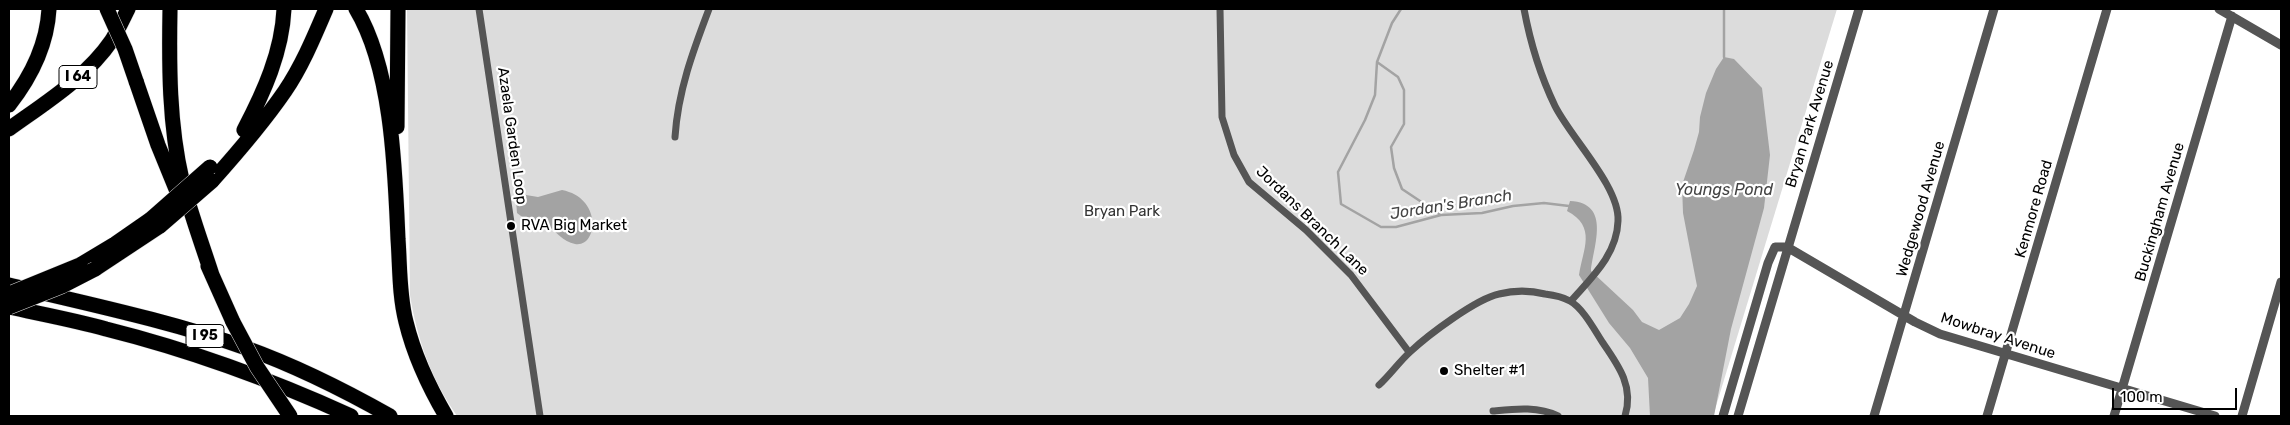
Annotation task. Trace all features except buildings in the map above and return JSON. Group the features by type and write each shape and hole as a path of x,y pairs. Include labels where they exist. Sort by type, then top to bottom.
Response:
{"highway":[{"path":"9,105 34,68 43,43 49,9"},
{"path":"107,9 125,49 158,144 233,322 257,367 290,416"},
{"name":"I 64","path":"9,129 73,82 96,59 112,40 128,9"},
{"path":"170,9 169,70 173,118 182,180 212,275"},
{"path":"244,130 260,99 275,60 284,9"},
{"path":"211,174 272,93 305,38 318,9"},
{"path":"9,307 62,286 95,269 156,222 250,138 286,90 312,41 326,9"},
{"path":"356,9 374,52 389,120 397,209"},
{"path":"398,9 397,209 400,285 406,321 418,360 446,416"},
{"path":"9,294 80,265 156,222"},
{"name":"I 95","path":"9,285 147,319 246,348 341,389 390,416"},
{"name":"I 95","path":"9,307 106,329 240,370 351,416"}],"street":[{"name":"Azaela Garden Loop","path":"479,9 540,416"},
{"path":"675,137 676,113 682,83 709,9"},
{"name":"Jordans Branch Lane","path":"1220,9 1222,117 1234,155 1249,182 1306,230 1351,275 1409,352"},
{"path":"1524,9 1535,51 1554,105 1610,189 1615,201 1618,221 1611,250 1597,272 1571,301"},
{"name":"Bryan Park Avenue","path":"1738,416 1859,9"},
{"name":"Wedgewood Avenue","path":"1874,416 1994,9"},
{"name":"Kenmore Road","path":"1986,416 2107,9"},
{"path":"2219,9 2281,45"},
{"name":"Buckingham Avenue","path":"2114,416 2232,16"},
{"path":"1723,416 1768,263 1775,247 1787,247"},
{"name":"Mowbray Avenue","path":"1787,247 1940,334 2215,416"},
{"path":"2242,416 2281,282"},
{"path":"1379,385 1409,352 1438,329 1497,294 1517,290 1536,292 1571,301 1589,321 1619,367 1627,386 1629,398 1625,416"},
{"path":"1493,411 1544,410 1558,416"}],"green space":[{"name":"Bryan Park","path":"407,9 1837,9 1713,416 457,416 440,388 426,358 410,295"}],"water":[{"name":"Youngs Pond","path":"1724,57 1734,59 1762,88 1770,155 1764,208 1731,329 1714,416 1650,416 1648,378 1630,348 1609,323 1579,275 1585,248 1585,231 1576,217 1567,211 1570,201 1583,204 1591,209 1596,218 1597,228 1591,271 1633,310 1642,322 1659,330 1680,318 1697,286 1683,213 1682,185 1699,132 1700,117 1706,93 1716,69"},
{"path":"562,190 575,195 585,202 590,212 592,231 583,243 571,243 546,225 520,216 517,213 516,200 520,194 538,197"}],"waterway":[{"name":"Jordan's Branch","path":"1401,9 1392,23 1377,62 1375,95 1365,120 1338,172 1341,204 1381,227 1396,227 1441,215 1482,213 1513,206 1544,203 1569,206"},
{"path":"1724,9 1724,57"},
{"path":"1377,62 1398,77 1404,90 1404,124 1391,147 1394,168 1402,189 1441,215"}],"place":[{"name":"RVA Big Market","path":"511,226"},
{"name":"Shelter #1","path":"1444,371"}]}
